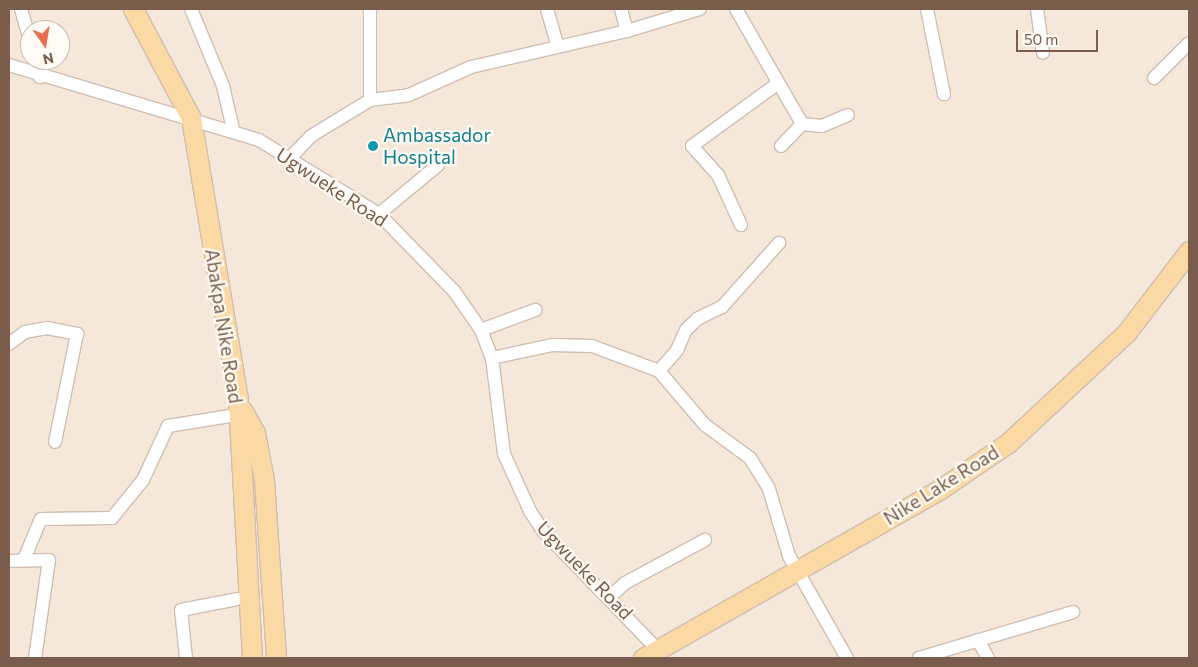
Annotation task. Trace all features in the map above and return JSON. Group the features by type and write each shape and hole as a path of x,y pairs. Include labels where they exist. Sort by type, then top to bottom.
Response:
{"main road":[{"name":"Abakpa Nike Road","path":"133,9 200,120"},
{"name":"Abakpa Nike Road","path":"142,9 200,120 239,413 262,658"},
{"name":"Nike Lake Road","path":"650,654 798,572 939,490 1033,422 1126,332 1189,251"},
{"name":"Abakpa Nike Road","path":"239,413 252,658"},
{"path":"241,658 228,479 228,434 239,413 255,433 264,480 276,658"}],"street":[{"path":"191,9 223,86 233,129"},
{"path":"370,9 370,100"},
{"path":"547,9 557,45"},
{"path":"621,9 627,32"},
{"path":"290,158 311,136 370,100 409,95 471,67 557,45 627,32 700,9"},
{"path":"736,9 777,84 802,124"},
{"path":"927,9 944,94"},
{"path":"1037,9 1043,53"},
{"path":"1154,78 1189,43"},
{"name":"Ugwueke Road","path":"9,65 40,77 233,129 290,158 379,214 459,296 481,330 492,358 496,414 516,490 543,531 611,596 650,654"},
{"path":"38,70 40,77"},
{"path":"742,225 718,175 692,146 777,84"},
{"path":"802,124 822,126 848,115"},
{"path":"781,146 802,124"},
{"path":"379,214 438,165"},
{"path":"659,372 686,330 697,319 722,307 779,243"},
{"path":"481,330 535,310"},
{"path":"9,344 25,332 47,328 73,330 77,334 55,442"},
{"path":"492,358 552,345 592,346 659,372 705,424 750,458 768,489 789,556 847,658"},
{"path":"24,559 41,519 112,518 143,480 168,426 239,413"},
{"path":"611,596 625,583 705,540"},
{"path":"9,561 24,559 49,560 35,658"},
{"path":"186,658 180,614 186,608 237,599"},
{"path":"919,658 1073,612"},
{"path":"978,640 988,658"}],"shaded area":[{"path":"9,9 1189,9 1189,658 9,658"}],"place":[{"name":"Ambassador Hospital","path":"373,146"}]}
